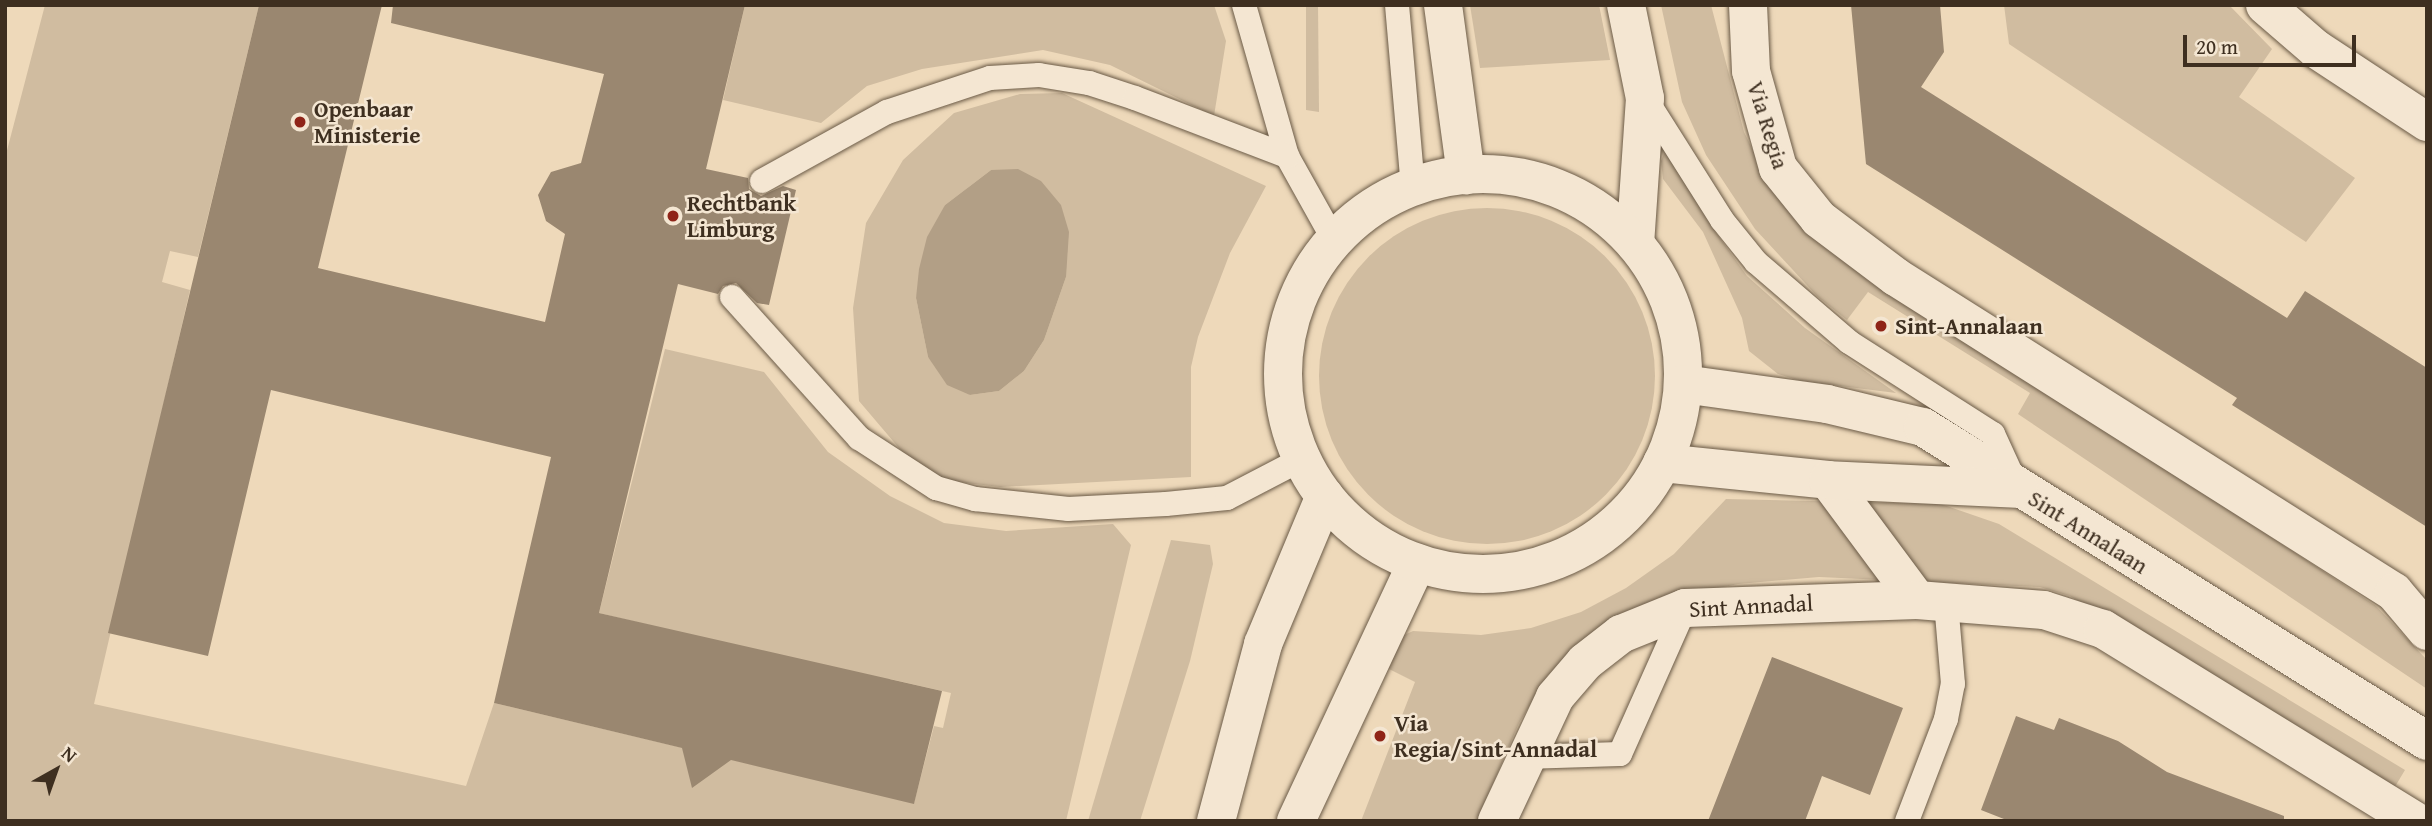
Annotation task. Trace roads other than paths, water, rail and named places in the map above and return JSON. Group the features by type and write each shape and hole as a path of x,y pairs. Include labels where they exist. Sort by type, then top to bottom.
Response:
{"street":[{"path":"1443,5 1466,175"},
{"path":"1626,5 1645,99 1635,244"},
{"name":"Via Regia","path":"1748,5 1751,71 1782,174 1819,219 1896,277 2394,592 2427,631"},
{"path":"2265,5 2316,50 2427,122"},
{"path":"1466,175 1514,177 1549,186 1602,214 1635,244 1670,303 1679,335 1683,384 1676,426 1662,463 1628,513 1597,539 1565,557 1504,574 1460,573 1417,563 1378,545 1346,521 1325,496 1302,459 1285,402 1283,363 1288,326 1301,290 1334,240 1379,203 1413,187 1466,175"},
{"path":"1683,384 1899,419 1945,438 2019,489"},
{"name":"Sint Annalaan","path":"1662,463 1828,480 2019,489 2427,741"},
{"path":"1828,480 1931,601 2045,610 2103,629 2415,821"},
{"path":"1216,821 1263,644 1325,496"},
{"path":"1296,821 1417,563"},
{"name":"Sint Annadal","path":"1497,821 1524,757 1555,697 1584,662 1621,634 1685,608 1931,601"}],"lane":[{"path":"1244,5 1287,156 1334,240"},
{"path":"1397,5 1413,187"},
{"path":"762,181 887,112 990,78 1039,75 1100,86 1287,156"},
{"path":"1645,99 1722,220 1756,262 1849,342 1993,434 2019,489"},
{"path":"732,297 859,438 936,488 975,499 1068,509 1166,504 1227,498 1302,459"},
{"path":"1913,819 1945,719 1953,684 1931,601"},
{"path":"1524,757 1620,754 1685,608"}],"place":[{"name":"Openbaar Ministerie","path":"300,122"},
{"name":"Rechtbank Limburg","path":"673,216"},
{"name":"Sint-Annalaan","path":"1881,326"},
{"name":"Via Regia/Sint-Annadal","path":"1380,736"}]}
